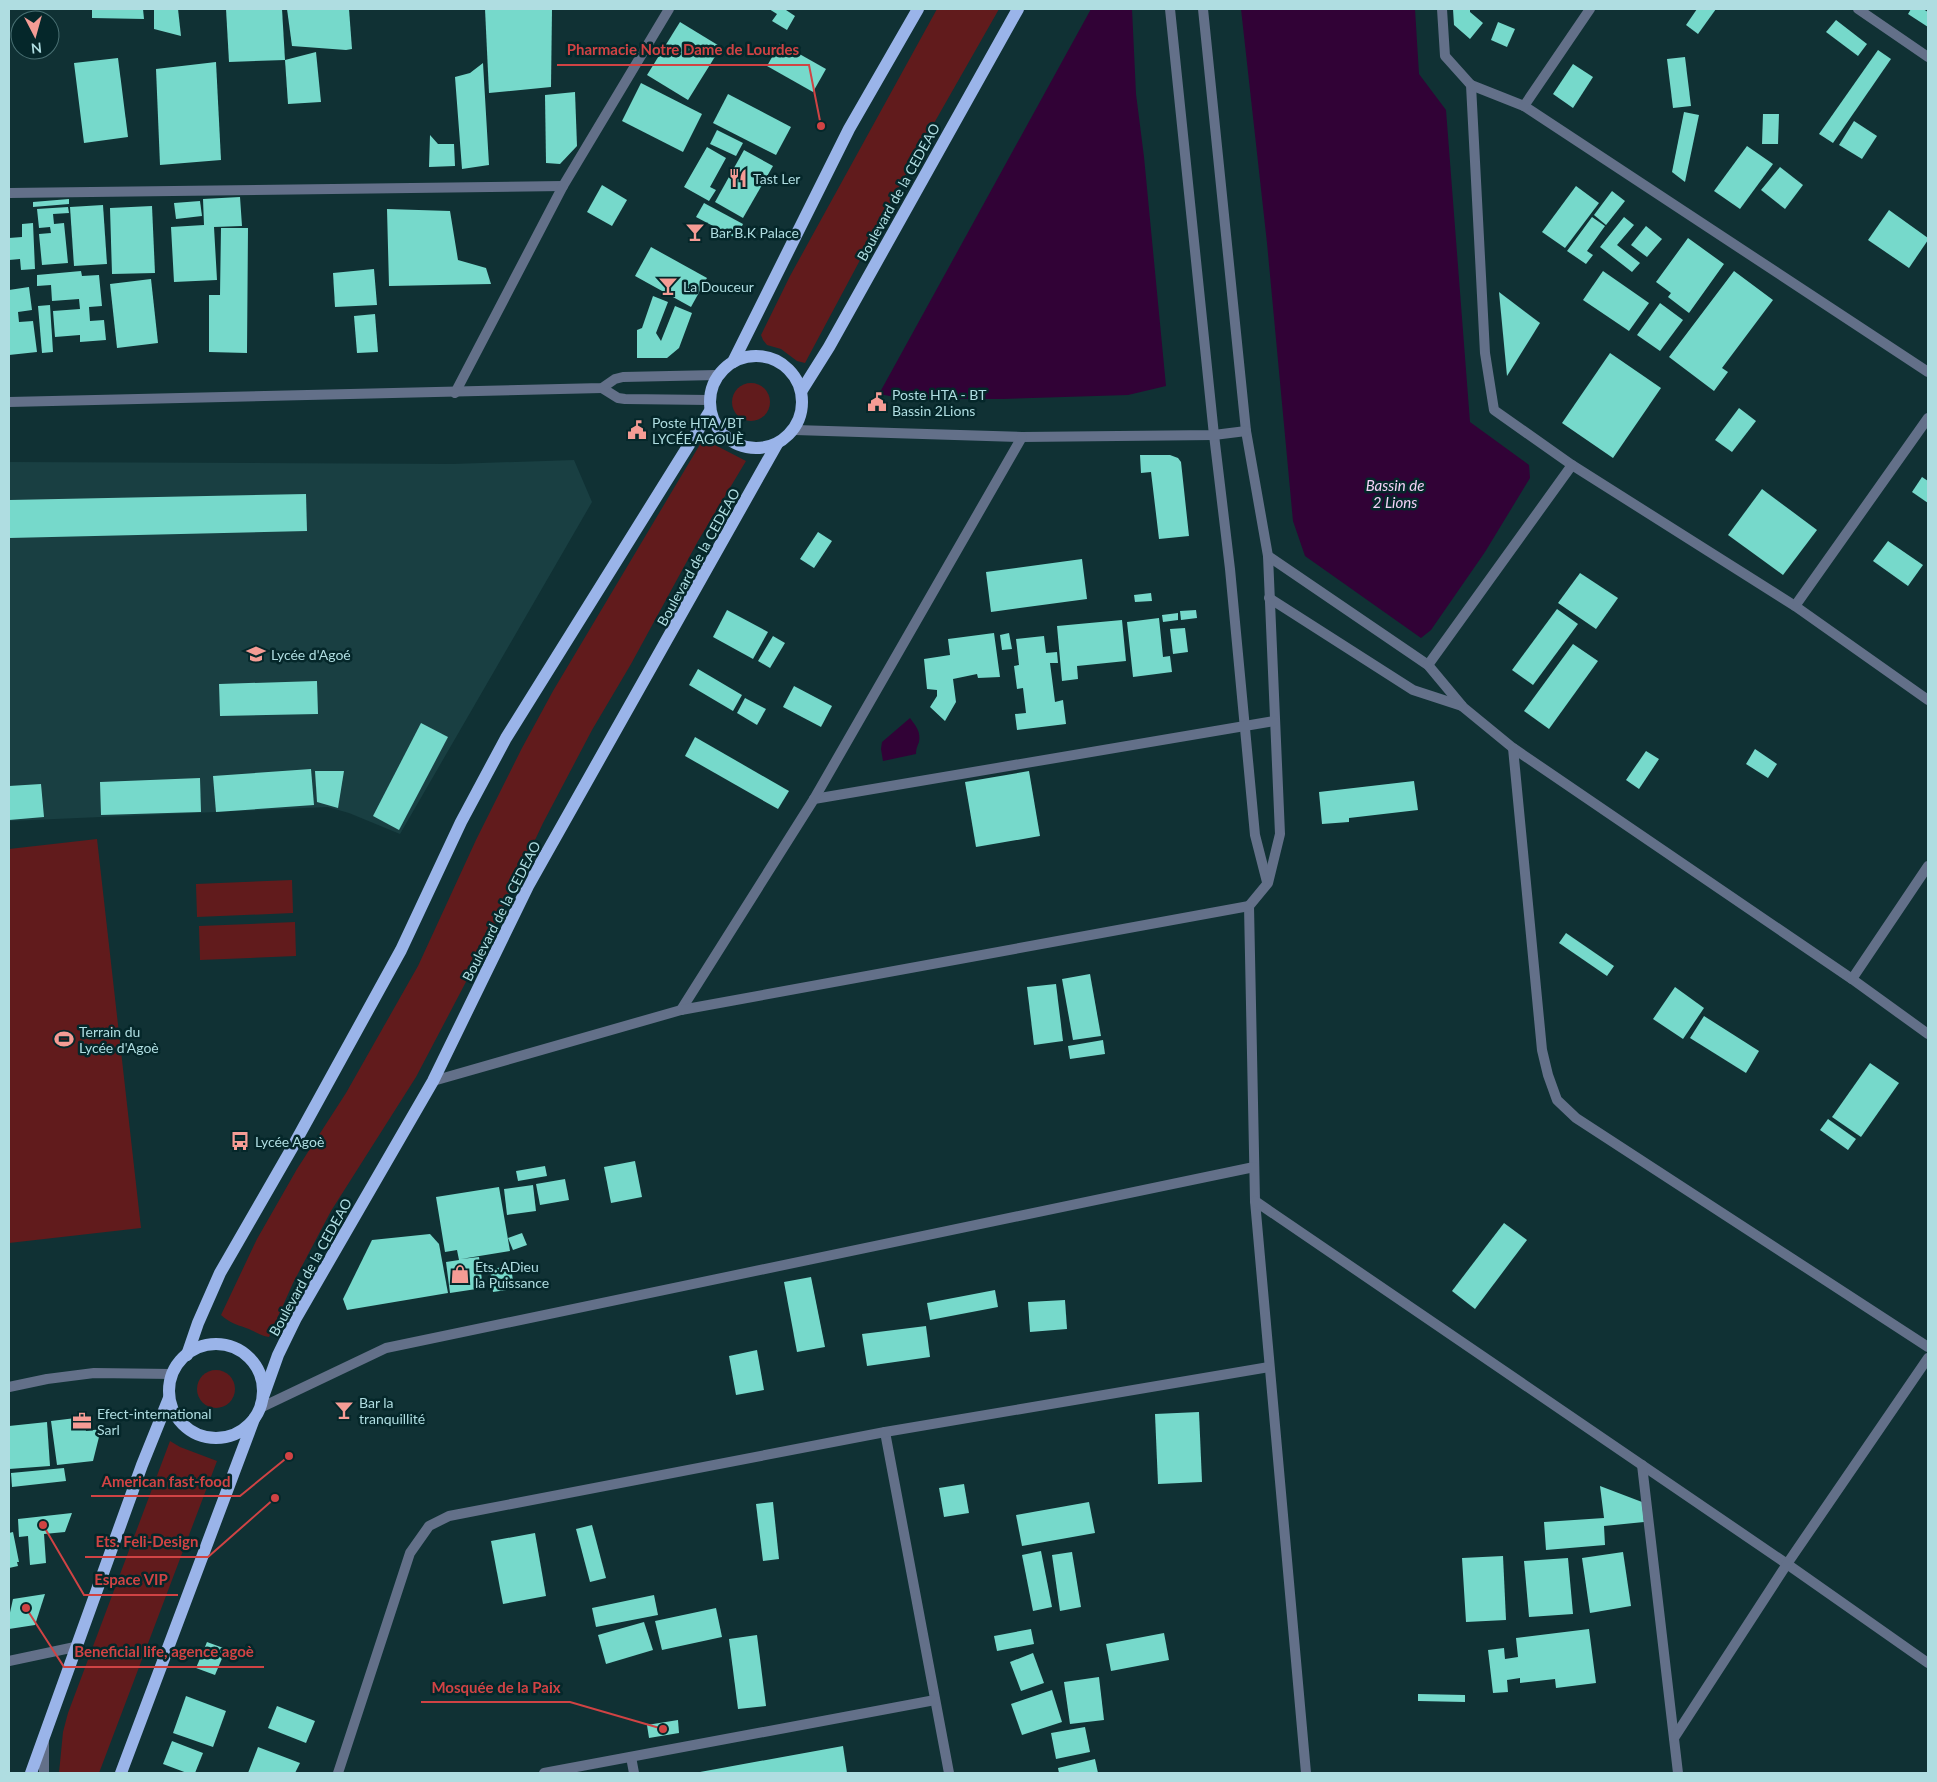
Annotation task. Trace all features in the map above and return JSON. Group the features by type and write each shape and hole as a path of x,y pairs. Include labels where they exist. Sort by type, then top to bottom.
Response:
{"main road":[{"path":"732,362 753,355 774,358 791,371 802,390 803,411 795,430 777,444 756,449 735,444 718,430 710,406 712,387 717,375 732,362 849,130 918,9"},
{"name":"Boulevard de la CEDEAO","path":"802,390 830,346 1018,9"},
{"path":"187,1355 198,1323 220,1273 292,1148 401,950 461,822 506,738 710,406"},
{"name":"Boulevard de la CEDEAO","path":"121,1773 278,1355 296,1318 433,1081 528,886 777,444"},
{"path":"215,1345 233,1348 253,1362 262,1384 259,1408 245,1428 223,1438 211,1438 193,1432 179,1420 169,1398 169,1386 172,1374 187,1355 197,1349 215,1345"},
{"path":"31,1773 75,1647 142,1465 169,1398"}],"street":[{"path":"455,393 564,186 669,9"},
{"path":"1170,9 1214,435 1230,569 1255,835 1268,883"},
{"path":"433,1081 680,1010 1249,906 1268,883 1280,834 1268,556 1246,431 1203,9"},
{"path":"1442,9 1445,56 1471,85 1524,106 1928,372"},
{"path":"1524,106 1590,9"},
{"path":"1858,9 1928,56"},
{"path":"1471,85 1485,353 1494,410 1572,465 1795,606 1928,700"},
{"path":"9,193 564,186"},
{"path":"9,402 188,396 455,393 602,388 616,379 623,378 717,375"},
{"path":"602,388 618,398 710,406"},
{"path":"1795,606 1928,418"},
{"path":"795,430 1022,437 1214,435 1246,431"},
{"path":"680,1010 814,799 1022,437"},
{"path":"1428,665 1572,465"},
{"path":"1268,556 1428,665 1463,707 1513,748 1928,1034"},
{"path":"1269,598 1413,690 1463,707"},
{"path":"814,799 1274,720"},
{"path":"1513,748 1542,1050 1557,1100 1576,1118 1928,1348"},
{"path":"1852,980 1928,866"},
{"path":"1249,906 1255,1201 1306,1773"},
{"path":"259,1408 386,1348 1254,1167"},
{"path":"1255,1201 1787,1564 1928,1663"},
{"path":"1674,1738 1787,1564 1928,1358"},
{"path":"338,1773 410,1552 429,1526 449,1516 475,1509 885,1432 1269,1367"},
{"path":"9,1387 47,1379 94,1373 172,1374"},
{"path":"885,1432 949,1773"},
{"path":"1642,1465 1678,1773"},
{"path":"9,1662 75,1647"},
{"path":"544,1773 935,1700"},
{"path":"44,1738 44,1773"},
{"path":"631,1757 634,1773"}],"shaded area":[{"path":"937,9 999,9 921,146 805,363 797,361 781,349 767,345 761,335 790,276"},
{"path":"751,383 764,389 770,402 764,415 751,421 738,415 732,402 738,389"},
{"path":"705,436 717,446 746,461 698,541 631,664 592,730 543,823 489,938 416,1077 331,1211 293,1283 269,1337 230,1322 221,1315 257,1239 297,1169 346,1093 418,966 476,840 553,691"},
{"name":"Lycée d'Agoé","path":"574,460 592,502 400,834 349,813 328,807 9,821 9,462 453,464"},
{"name":"Terrain du Lycée d'Agoè","path":"97,839 141,1228 9,1243 9,849"},
{"path":"292,880 293,913 197,917 196,884"},
{"path":"295,922 296,956 200,960 199,926"},
{"path":"216,1370 230,1375 235,1389 230,1403 216,1408 202,1403 197,1389 202,1375"},
{"path":"170,1441 180,1447 217,1461 99,1773 59,1773 63,1732 68,1713"}],"water":[{"path":"1091,9 1132,9 1136,94 1144,157 1166,386 1128,395 1002,399 906,399 879,394"},
{"name":"Bassin de 2 Lions","path":"1241,9 1415,9 1419,74 1446,110 1470,422 1529,465 1530,478 1485,552 1431,630 1421,638 1305,556 1293,521 1267,243"},
{"path":"910,718 919,732 916,754 883,761 882,742"}],"building":[{"path":"92,9 143,9 144,19 92,18"},
{"path":"154,9 178,9 181,36 154,29"},
{"path":"226,9 282,9 285,60 229,62"},
{"path":"287,9 349,9 352,49 292,46"},
{"path":"485,9 552,9 551,87 489,93"},
{"path":"769,9 787,9 795,16 787,30 772,21 777,14"},
{"path":"1453,9 1470,9 1470,12 1483,23 1470,39 1454,25"},
{"path":"1697,9 1716,9 1698,34 1686,25"},
{"path":"1911,9 1923,9 1928,12 1928,27 1908,14"},
{"path":"1836,20 1867,44 1858,56 1826,32"},
{"path":"680,22 721,47 688,100 647,75"},
{"path":"1498,22 1515,29 1507,47 1491,40"},
{"path":"780,43 826,69 813,92 767,66"},
{"path":"1878,50 1891,59 1833,143 1819,134"},
{"path":"316,52 321,102 288,104 285,60"},
{"path":"1685,57 1691,106 1673,108 1667,59"},
{"path":"118,58 128,137 84,143 74,63"},
{"path":"216,62 221,160 160,165 156,69"},
{"path":"483,63 489,165 462,169 455,77 470,73"},
{"path":"1573,64 1593,77 1573,108 1553,94"},
{"path":"641,83 702,114 683,152 622,121"},
{"path":"575,92 577,146 560,164 546,163 545,95"},
{"path":"728,94 791,127 776,155 713,123"},
{"path":"1684,112 1699,115 1685,182 1672,172"},
{"path":"1763,114 1779,114 1778,144 1762,144"},
{"path":"1854,121 1877,136 1862,159 1839,145"},
{"path":"717,130 743,143 736,156 710,144"},
{"path":"430,135 438,144 454,144 455,166 429,167"},
{"path":"1747,146 1773,164 1740,209 1714,191"},
{"path":"707,147 726,158 710,187 716,190 709,201 684,187"},
{"path":"744,150 773,166 743,218 715,202"},
{"path":"1780,167 1803,185 1785,209 1761,190"},
{"path":"602,185 627,200 612,226 587,212"},
{"path":"1576,186 1599,203 1565,248 1542,232"},
{"path":"1612,191 1625,201 1606,225 1594,215"},
{"path":"240,197 242,226 214,227 217,280 174,282 171,227 204,225 203,199"},
{"path":"69,199 69,204 33,207 33,202"},
{"path":"200,201 202,216 176,219 174,203"},
{"path":"704,203 743,224 736,238 696,217"},
{"path":"103,205 107,264 74,266 70,207"},
{"path":"152,206 155,273 112,274 110,208"},
{"path":"68,207 69,213 53,214 54,224 64,223 68,263 42,265 39,234 51,233 50,227 39,228 37,209"},
{"path":"387,209 450,211 458,260 486,268 491,284 389,286"},
{"path":"1889,210 1928,238 1909,268 1868,240"},
{"path":"1592,217 1605,226 1587,251 1593,255 1586,264 1567,251"},
{"path":"1624,217 1634,225 1617,245 1640,263 1632,272 1600,247"},
{"path":"33,223 35,269 21,270 20,259 9,260 9,238 22,237 22,224"},
{"path":"1646,226 1662,239 1647,257 1631,245"},
{"path":"221,228 248,228 247,353 209,352 209,295 220,295"},
{"path":"1688,238 1724,264 1689,313 1668,297 1671,293 1656,282"},
{"path":"651,247 707,278 691,307 635,276"},
{"path":"374,269 377,305 335,307 333,273"},
{"path":"81,271 82,276 99,275 102,306 89,307 90,321 104,320 106,340 80,342 80,335 55,337 53,311 80,309 79,299 52,301 51,285 37,286 37,275"},
{"path":"1603,271 1649,303 1629,331 1583,300"},
{"path":"1734,271 1773,300 1722,368 1728,372 1714,391 1669,357"},
{"path":"151,279 158,343 117,348 110,284"},
{"path":"29,287 32,310 18,312 19,322 33,321 37,352 9,355 9,290"},
{"path":"1499,292 1540,323 1507,376"},
{"path":"653,296 668,302 656,333 661,341 675,306 692,313 679,348 667,358 637,358 637,330 642,328"},
{"path":"1660,303 1683,320 1660,351 1637,335"},
{"path":"50,305 53,352 42,353 38,306"},
{"path":"375,314 378,352 357,353 354,316"},
{"path":"1610,353 1661,388 1613,458 1562,423"},
{"path":"1739,408 1756,421 1732,452 1715,440"},
{"path":"1140,455 1170,455 1178,458 1181,462 1189,536 1159,539 1151,472 1141,473"},
{"path":"1922,477 1928,481 1928,503 1912,492"},
{"path":"1762,489 1817,530 1783,575 1728,535"},
{"path":"306,494 307,531 9,538 9,500"},
{"path":"818,532 832,541 814,568 800,559"},
{"path":"1888,541 1923,565 1908,586 1873,561"},
{"path":"1082,559 1087,599 991,612 986,572"},
{"path":"1580,573 1618,598 1596,629 1558,603"},
{"path":"1151,593 1152,601 1135,602 1134,595"},
{"path":"1557,609 1578,624 1533,685 1512,670"},
{"path":"727,610 768,632 753,659 713,637"},
{"path":"1196,610 1197,618 1181,620 1180,611"},
{"path":"1178,613 1178,620 1163,622 1162,615"},
{"path":"1159,618 1163,657 1170,656 1172,672 1133,677 1127,622"},
{"path":"1122,620 1126,661 1077,666 1078,679 1062,681 1057,626"},
{"path":"1185,628 1188,652 1173,654 1170,629"},
{"path":"994,633 1000,677 978,678 977,674 953,679 956,702 945,721 930,707 937,696 937,690 927,689 924,659 950,655 948,639"},
{"path":"1009,633 1012,649 1002,650 1000,635"},
{"path":"773,636 785,643 770,668 758,661"},
{"path":"1044,636 1046,653 1057,652 1058,663 1050,663 1055,702 1063,700 1066,724 1017,730 1015,714 1026,713 1023,688 1017,689 1014,666 1019,665 1016,639"},
{"path":"1573,644 1598,661 1549,729 1524,711"},
{"path":"698,669 742,695 733,711 689,685"},
{"path":"317,681 318,714 220,716 219,684"},
{"path":"794,686 832,706 821,727 783,707"},
{"path":"745,698 766,709 757,725 737,713"},
{"path":"421,723 448,737 399,830 373,816"},
{"path":"695,737 789,791 778,809 685,756"},
{"path":"1755,749 1777,764 1768,778 1746,764"},
{"path":"1646,751 1659,759 1639,789 1626,780"},
{"path":"311,769 314,805 216,812 213,776"},
{"path":"315,771 344,771 338,808 317,802"},
{"path":"1029,771 1040,836 976,847 965,782"},
{"path":"200,778 201,812 101,815 100,782"},
{"path":"1414,781 1418,810 1349,818 1349,822 1322,824 1319,792"},
{"path":"41,784 44,817 9,820 9,786"},
{"path":"1566,933 1614,966 1607,976 1559,943"},
{"path":"1090,974 1101,1036 1073,1040 1062,979"},
{"path":"1056,984 1063,1041 1034,1045 1027,987"},
{"path":"1675,987 1704,1008 1683,1039 1653,1019"},
{"path":"1704,1016 1759,1051 1746,1073 1690,1038"},
{"path":"1103,1040 1105,1054 1070,1059 1068,1046"},
{"path":"1870,1063 1899,1083 1861,1137 1832,1117"},
{"path":"1828,1119 1856,1139 1848,1150 1820,1130"},
{"path":"635,1161 642,1197 611,1203 604,1167"},
{"path":"545,1166 547,1176 518,1181 516,1171"},
{"path":"565,1179 569,1200 540,1205 536,1184"},
{"path":"533,1185 536,1211 507,1215 504,1189"},
{"path":"499,1187 510,1251 461,1259 479,1257 483,1288 450,1293 446,1262 459,1260 457,1250 445,1252 436,1197"},
{"path":"1504,1223 1527,1240 1475,1309 1452,1291"},
{"path":"522,1233 527,1245 513,1250 508,1238"},
{"path":"430,1234 439,1244 448,1293 347,1310 343,1299 372,1240"},
{"path":"511,1266 514,1289 493,1292 490,1269"},
{"path":"811,1277 825,1347 797,1352 784,1282"},
{"path":"995,1290 998,1307 930,1320 927,1303"},
{"path":"1065,1300 1067,1329 1030,1332 1028,1302"},
{"path":"926,1326 930,1357 867,1366 862,1334"},
{"path":"757,1350 764,1390 736,1395 729,1356"},
{"path":"1199,1412 1202,1482 1158,1484 1155,1414"},
{"path":"84,1417 86,1431 101,1429 93,1461 57,1465 51,1421"},
{"path":"47,1422 50,1466 9,1469 9,1426"},
{"path":"64,1468 66,1481 12,1487 11,1473"},
{"path":"964,1484 969,1513 944,1517 939,1488"},
{"path":"1600,1486 1642,1502 1644,1522 1604,1526 1605,1545 1546,1550 1544,1522 1604,1518"},
{"path":"773,1502 779,1559 763,1561 756,1504"},
{"path":"1089,1502 1095,1533 1022,1546 1016,1515"},
{"path":"72,1513 65,1532 44,1534 46,1563 30,1565 28,1536 19,1537 18,1519"},
{"path":"592,1525 606,1578 590,1582 576,1529"},
{"path":"13,1532 19,1562 17,1562 18,1566 9,1568 9,1533"},
{"path":"535,1533 546,1596 503,1604 491,1541"},
{"path":"1041,1551 1052,1607 1033,1611 1022,1555"},
{"path":"1072,1552 1081,1607 1060,1611 1052,1555"},
{"path":"1623,1552 1631,1606 1590,1613 1582,1558"},
{"path":"1503,1556 1506,1620 1466,1622 1462,1558"},
{"path":"1568,1558 1573,1614 1529,1617 1524,1561"},
{"path":"45,1594 35,1625 9,1629 9,1617 13,1599"},
{"path":"654,1595 658,1615 596,1627 592,1608"},
{"path":"716,1608 722,1637 662,1650 655,1621"},
{"path":"644,1622 653,1650 606,1664 598,1635"},
{"path":"1031,1629 1034,1644 997,1651 994,1636"},
{"path":"1589,1629 1596,1683 1556,1688 1555,1679 1520,1683 1520,1678 1507,1680 1508,1692 1493,1693 1488,1650 1504,1648 1505,1659 1518,1657 1516,1638"},
{"path":"1164,1633 1169,1660 1111,1671 1106,1644"},
{"path":"757,1635 766,1706 738,1709 729,1639"},
{"path":"207,1642 226,1649 215,1675 196,1668"},
{"path":"1033,1653 1044,1683 1021,1691 1010,1662"},
{"path":"1099,1677 1104,1720 1070,1724 1064,1682"},
{"path":"1052,1690 1062,1722 1022,1735 1011,1704"},
{"path":"1418,1694 1465,1695 1465,1702 1418,1701"},
{"path":"186,1696 226,1711 213,1747 173,1733"},
{"path":"277,1706 315,1721 306,1743 268,1728"},
{"path":"678,1720 679,1733 649,1738 647,1725"},
{"path":"1085,1727 1090,1752 1056,1759 1051,1733"},
{"path":"172,1741 203,1753 195,1773 187,1773 163,1764"},
{"path":"843,1746 847,1773 700,1773 700,1772"},
{"path":"258,1747 300,1763 295,1773 248,1773"},
{"path":"1095,1759 1098,1773 1059,1773 1058,1768"}],"place":[{"name":"Pharmacie Notre Dame de Lourdes","path":"821,126"},
{"name":"Tast Ler","path":"738,178"},
{"name":"Bar B.K Palace","path":"695,232"},
{"name":"La Douceur","path":"668,286"},
{"name":"Poste HTA - BT Bassin 2Lions","path":"877,402"},
{"name":"Poste HTA /BT LYCÉE AGOUÈ","path":"637,430"},
{"name":"Lycée d'Agoé","path":"256,654"},
{"name":"Terrain du Lycée d'Agoè","path":"64,1039"},
{"name":"Lycée Agoè","path":"240,1141"},
{"name":"Ets. ADieu la Puissance","path":"460,1274"},
{"name":"Bar la tranquillité","path":"344,1410"},
{"name":"Efect-international Sarl","path":"82,1421"},
{"name":"American fast-food","path":"289,1456"},
{"name":"Ets. Feli-Design","path":"275,1498"},
{"name":"Espace VIP","path":"43,1525"},
{"name":"Beneficial life, agence agoè","path":"26,1608"},
{"name":"Mosquée de la Paix","path":"663,1729"}]}
